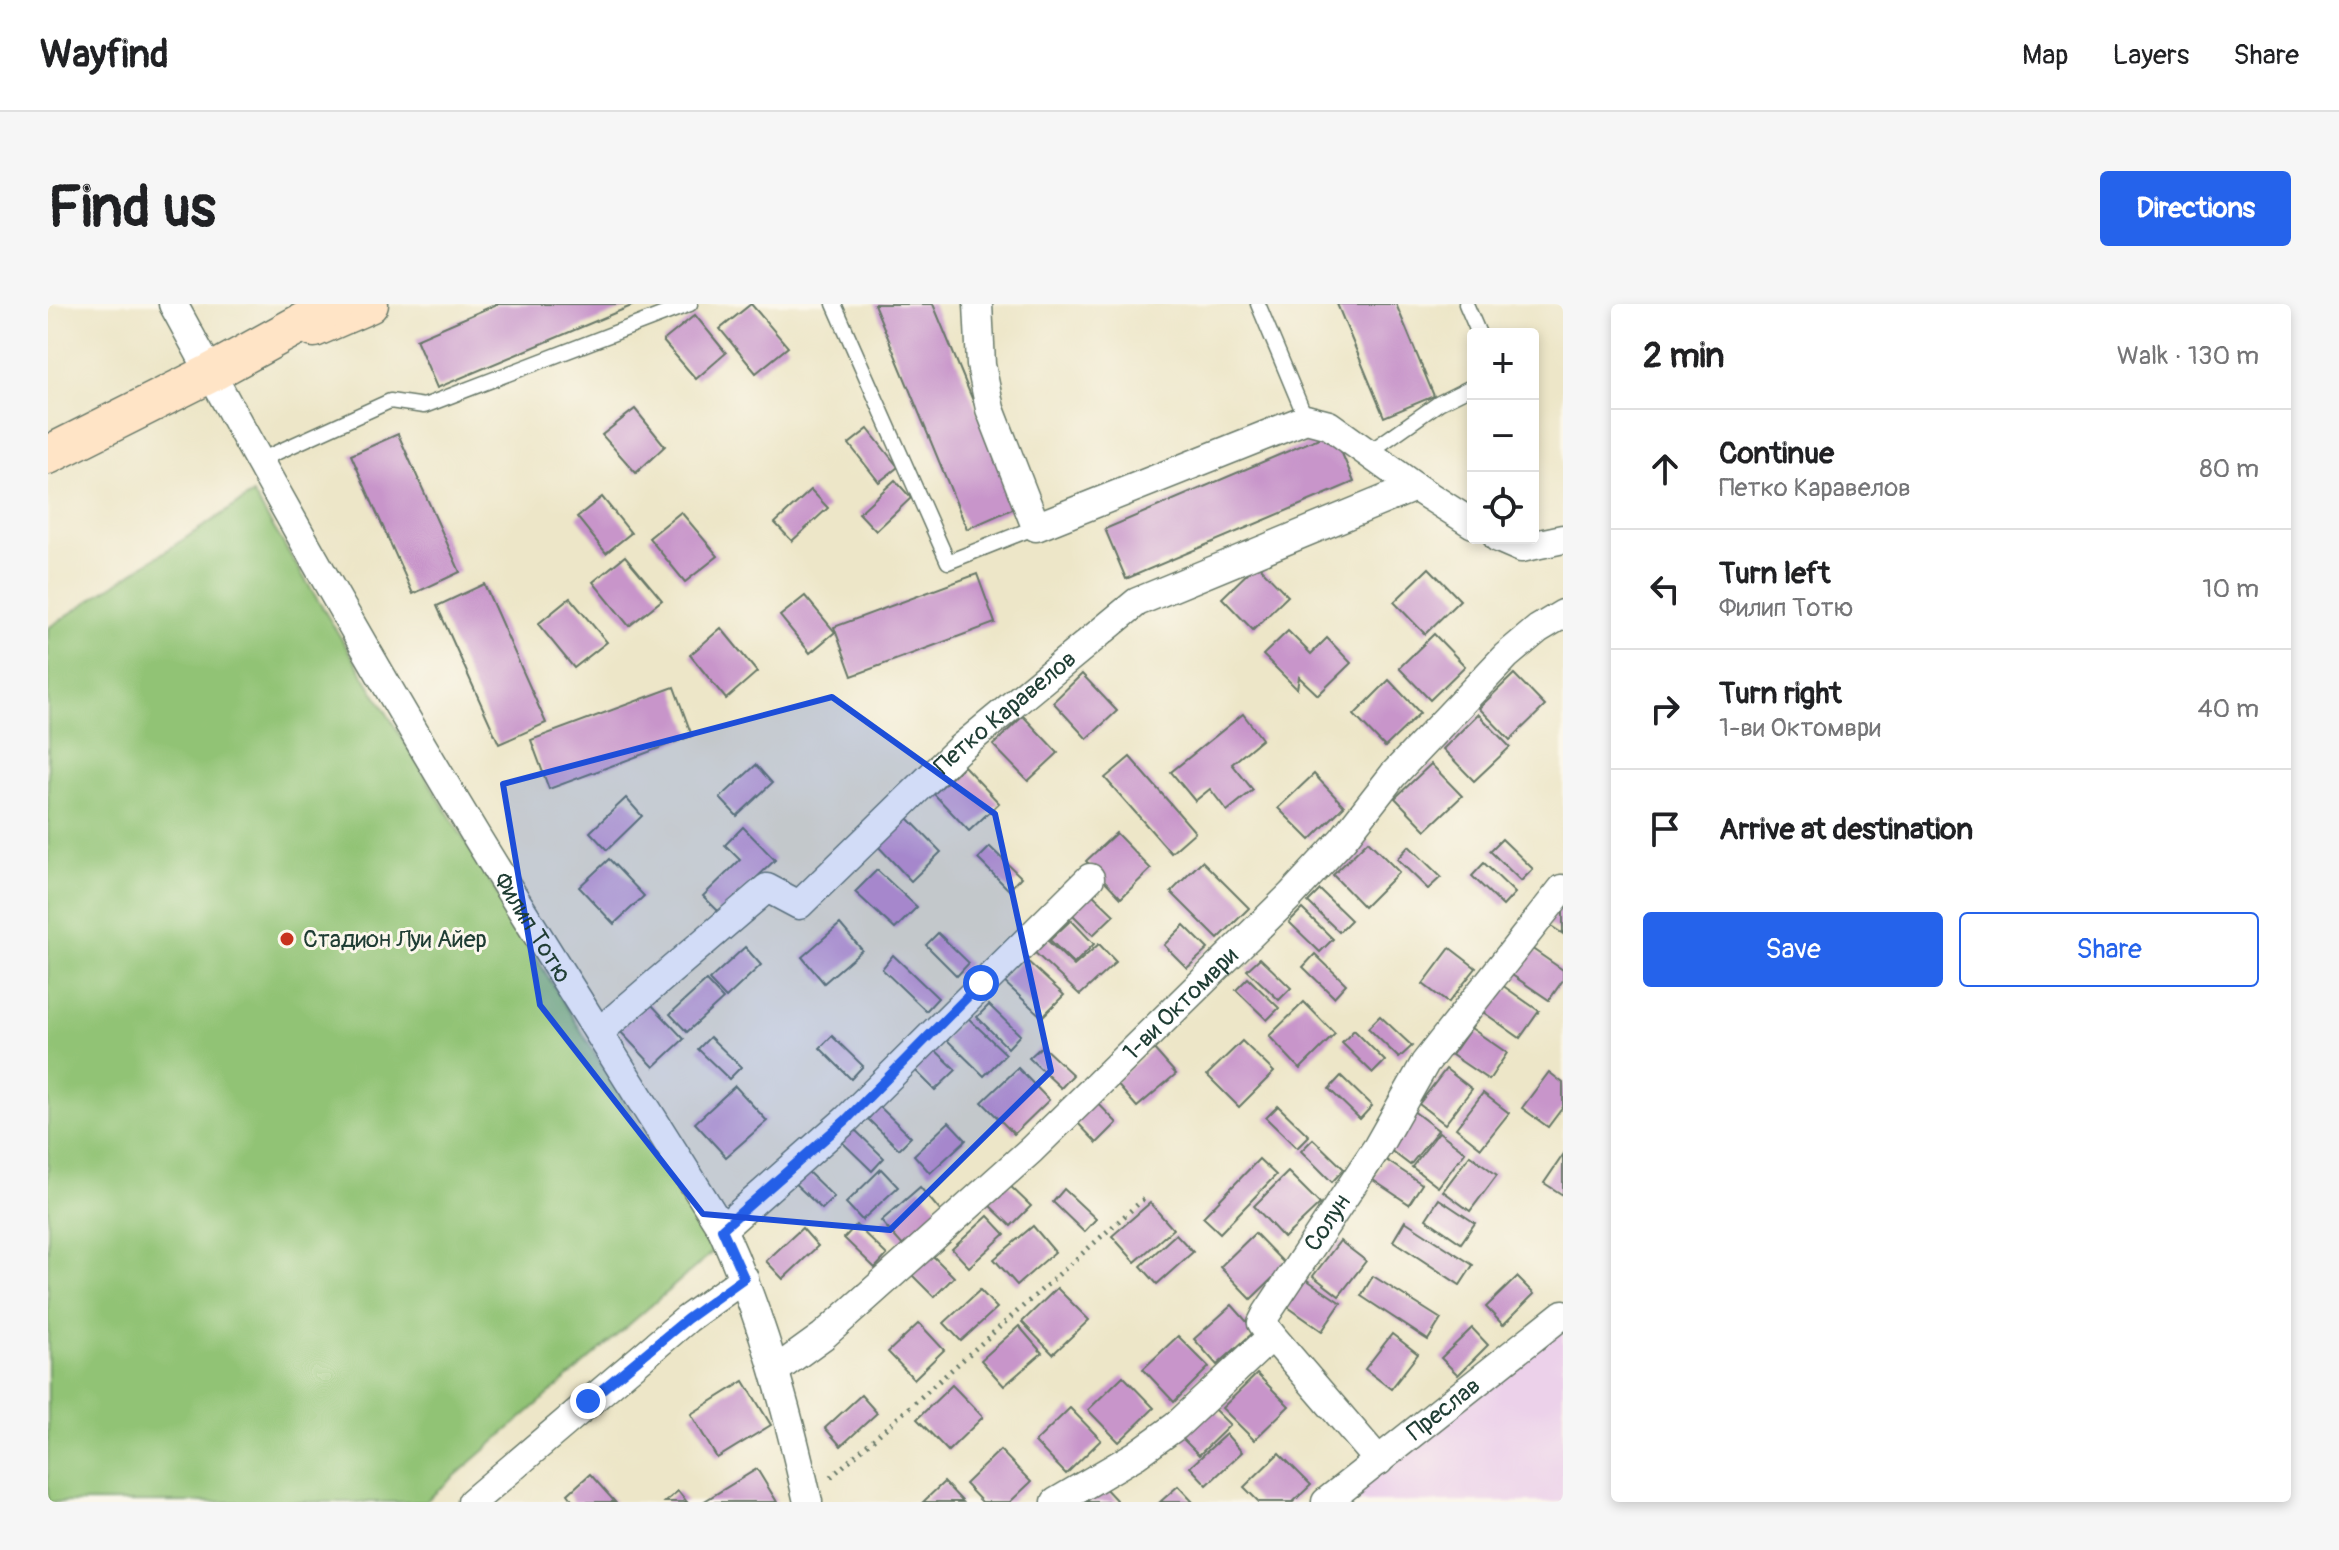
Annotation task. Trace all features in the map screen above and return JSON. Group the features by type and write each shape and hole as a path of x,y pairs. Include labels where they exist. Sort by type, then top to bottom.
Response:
{"main road":[{"path":"48,455 209,374 336,304"},
{"path":"209,374 369,304"}],"street":[{"name":"Филип Тотю","path":"173,304 258,461 470,826 722,1229 744,1278 776,1370 808,1500"},
{"path":"978,304 981,365 990,409 1036,527 1306,419 1329,425 1467,520"},
{"name":"Петко Каравелов","path":"599,1032 767,888 799,905 958,750 1137,602 1415,487"},
{"path":"1512,544 1521,548 1563,539"},
{"name":"1-ви Октомври","path":"776,1370 835,1326 1031,1150 1291,895 1343,839 1393,775 1506,656 1538,629 1563,614"},
{"path":"722,1229 846,1120 1090,878"},
{"name":"Солун","path":"1272,1336 1262,1323 1267,1313 1378,1146 1425,1063 1562,889"},
{"path":"472,1502 674,1329 744,1278"},
{"name":"Преслав","path":"1326,1502 1563,1314"},
{"path":"1056,1502 1136,1455 1176,1426 1272,1336 1379,1461"}],"lane":[{"path":"834,304 948,562 1036,527"},
{"path":"1258,304 1306,419"},
{"path":"1466,304 1476,328"},
{"path":"258,461 390,401 424,406 687,305"},
{"path":"1368,453 1439,403 1467,389"}],"path":[{"path":"808,1500 1147,1196"}],"highlighted area":[{"path":"832,697 995,814 1051,1071 890,1230 703,1214 540,1005 503,784"}],"shaded area":[{"path":"1563,1313 1563,1502 1323,1502"}],"green space":[{"name":"Стадион Луи Айер","path":"253,494 715,1250 425,1502 48,1502 48,628"}],"building":[{"path":"497,304 636,304 437,388 416,339"},
{"path":"751,304 788,347 756,373 720,329"},
{"path":"874,304 933,304 1017,507 967,529"},
{"path":"1337,304 1396,304 1434,396 1384,417"},
{"path":"695,315 726,353 696,379 663,341"},
{"path":"635,409 665,446 636,473 602,435"},
{"path":"868,429 898,467 879,482 849,444"},
{"path":"1333,432 1354,482 1126,579 1105,529"},
{"path":"398,434 460,572 413,594 351,455"},
{"path":"895,480 911,498 876,531 859,513"},
{"path":"811,490 828,508 792,541 775,523"},
{"path":"602,497 631,533 606,553 577,517"},
{"path":"681,512 718,556 685,582 649,538"},
{"path":"625,556 662,600 629,626 593,582"},
{"path":"1257,564 1288,596 1253,630 1222,598"},
{"path":"1429,568 1460,600 1425,634 1394,602"},
{"path":"977,574 995,623 852,676 834,627"},
{"path":"484,584 546,723 499,744 437,606"},
{"path":"805,596 835,632 810,653 780,616"},
{"path":"570,598 607,642 574,668 538,624"},
{"path":"721,628 757,672 726,699 690,655"},
{"path":"1288,631 1311,654 1327,638 1351,663 1318,695 1299,677 1297,689 1263,655"},
{"path":"1434,634 1465,666 1430,700 1399,668"},
{"path":"1082,674 1117,711 1087,739 1053,702"},
{"path":"1514,674 1545,706 1510,740 1479,708"},
{"path":"1389,680 1420,713 1385,747 1354,715"},
{"path":"674,687 692,736 549,789 531,740"},
{"path":"1243,714 1262,739 1232,764 1253,790 1227,811 1210,789 1195,801 1171,772"},
{"path":"1478,714 1510,747 1474,781 1443,749"},
{"path":"1023,716 1058,753 1028,781 993,745"},
{"path":"1130,757 1195,832 1171,853 1105,778"},
{"path":"1431,764 1462,796 1426,830 1395,798"},
{"path":"756,765 772,783 737,816 720,798"},
{"path":"964,766 999,803 969,831 934,794"},
{"path":"1314,774 1344,806 1310,840 1278,808"},
{"path":"626,798 642,816 607,850 590,832"},
{"path":"906,816 941,852 911,881 876,844"},
{"path":"743,827 775,860 720,913 703,896 740,860 725,845"},
{"path":"1116,833 1151,869 1121,898 1086,861"},
{"path":"1502,839 1533,869 1521,881 1490,851"},
{"path":"1368,841 1399,872 1364,907 1333,875"},
{"path":"1409,846 1441,877 1428,889 1397,859"},
{"path":"990,847 1021,877 1009,890 978,859"},
{"path":"609,859 644,896 614,924 579,887"},
{"path":"1202,861 1249,908 1218,939 1171,892"},
{"path":"1484,863 1515,893 1503,906 1472,876"},
{"path":"877,870 917,907 895,929 855,892"},
{"path":"1320,890 1351,920 1339,932 1308,902"},
{"path":"1090,892 1114,915 1093,935 1070,912"},
{"path":"1563,902 1563,934 1548,924"},
{"path":"1302,909 1333,939 1320,952 1289,922"},
{"path":"1071,920 1094,944 1074,964 1050,940"},
{"path":"840,924 862,950 824,983 802,957"},
{"path":"1184,925 1208,949 1187,968 1164,945"},
{"path":"938,933 969,963 957,976 926,945"},
{"path":"1043,936 1074,966 1099,944 1116,962 1080,995 1030,948"},
{"path":"745,947 761,965 726,998 709,980"},
{"path":"1450,948 1476,968 1448,1003 1423,984"},
{"path":"1531,948 1563,970 1563,980 1549,1000 1512,975"},
{"path":"1315,954 1346,984 1334,997 1303,967"},
{"path":"893,955 938,998 926,1011 882,969"},
{"path":"1024,958 1064,995 1042,1017 1002,980"},
{"path":"1260,958 1291,988 1279,1000 1247,970"},
{"path":"1248,978 1279,1008 1267,1020 1236,990"},
{"path":"706,981 723,999 687,1032 670,1014"},
{"path":"1502,985 1539,1011 1520,1038 1483,1012"},
{"path":"649,1002 684,1039 654,1067 619,1030"},
{"path":"1304,1002 1335,1034 1300,1069 1269,1036"},
{"path":"989,1005 1020,1035 1008,1048 977,1017"},
{"path":"966,1016 1006,1054 984,1076 945,1038"},
{"path":"1380,1016 1412,1046 1399,1058 1368,1028"},
{"path":"1471,1028 1507,1053 1489,1080 1452,1055"},
{"path":"1354,1030 1385,1061 1373,1073 1342,1043"},
{"path":"832,1036 863,1066 851,1079 820,1048"},
{"path":"710,1037 741,1067 729,1079 698,1049"},
{"path":"1242,1041 1274,1072 1239,1107 1207,1075"},
{"path":"1042,1046 1073,1075 1061,1088 1029,1058"},
{"path":"932,1047 956,1070 935,1090 912,1067"},
{"path":"1153,1048 1176,1074 1137,1107 1115,1082"},
{"path":"1018,1068 1049,1100 1014,1134 982,1102"},
{"path":"1446,1069 1472,1089 1445,1124 1419,1104"},
{"path":"1549,1072 1563,1083 1563,1107 1548,1127 1522,1108"},
{"path":"1341,1076 1372,1106 1360,1119 1329,1089"},
{"path":"735,1086 767,1121 726,1157 695,1123"},
{"path":"1483,1093 1509,1113 1481,1148 1456,1128"},
{"path":"1094,1099 1117,1123 1097,1143 1074,1119"},
{"path":"879,1106 911,1137 899,1149 868,1119"},
{"path":"1278,1106 1309,1136 1297,1148 1266,1118"},
{"path":"1412,1110 1438,1130 1410,1165 1385,1146"},
{"path":"949,1122 966,1140 930,1173 914,1155"},
{"path":"853,1128 884,1158 872,1171 841,1141"},
{"path":"1439,1132 1465,1152 1438,1187 1412,1167"},
{"path":"1313,1139 1344,1169 1332,1182 1301,1151"},
{"path":"1470,1155 1497,1175 1470,1211 1443,1191"},
{"path":"1563,1155 1563,1195 1544,1183"},
{"path":"1259,1159 1276,1175 1220,1233 1203,1217"},
{"path":"1386,1160 1422,1184 1409,1204 1373,1180"},
{"path":"803,1167 834,1197 822,1209 790,1179"},
{"path":"881,1169 898,1187 862,1220 846,1203"},
{"path":"1288,1172 1320,1204 1284,1238 1254,1206"},
{"path":"1007,1183 1031,1206 1011,1226 987,1203"},
{"path":"920,1187 942,1213 904,1247 881,1221"},
{"path":"1064,1189 1096,1219 1084,1232 1053,1202"},
{"path":"1439,1199 1475,1223 1461,1243 1426,1219"},
{"path":"1150,1203 1173,1229 1135,1262 1112,1236"},
{"path":"988,1216 1005,1234 969,1267 952,1249"},
{"path":"1405,1221 1473,1265 1460,1285 1393,1241"},
{"path":"856,1225 887,1255 875,1268 844,1238"},
{"path":"1033,1226 1055,1252 1017,1285 994,1259"},
{"path":"802,1228 818,1246 783,1279 766,1261"},
{"path":"1255,1233 1286,1265 1251,1299 1220,1267"},
{"path":"1176,1234 1193,1252 1157,1284 1141,1266"},
{"path":"1340,1241 1366,1261 1339,1296 1313,1276"},
{"path":"931,1254 954,1277 934,1297 911,1274"},
{"path":"1373,1276 1441,1319 1428,1340 1361,1296"},
{"path":"1517,1277 1534,1294 1503,1325 1486,1307"},
{"path":"1304,1278 1341,1303 1322,1331 1285,1305"},
{"path":"1057,1288 1089,1320 1053,1354 1022,1322"},
{"path":"980,1290 997,1308 961,1341 944,1323"},
{"path":"1232,1305 1255,1331 1217,1365 1194,1339"},
{"path":"919,1323 944,1350 914,1379 888,1352"},
{"path":"1019,1326 1042,1353 1004,1386 981,1360"},
{"path":"1472,1328 1488,1345 1458,1375 1441,1358"},
{"path":"1392,1334 1418,1354 1391,1389 1365,1369"},
{"path":"1178,1336 1209,1367 1174,1402 1143,1369"},
{"path":"1257,1374 1289,1406 1254,1440 1222,1408"},
{"path":"1123,1376 1154,1408 1119,1442 1088,1410"},
{"path":"744,1381 771,1425 717,1458 691,1414"},
{"path":"952,1385 983,1417 948,1451 917,1419"},
{"path":"861,1395 877,1413 841,1446 825,1428"},
{"path":"1070,1408 1101,1440 1066,1474 1035,1442"},
{"path":"1213,1408 1230,1425 1199,1455 1182,1438"},
{"path":"1226,1434 1242,1452 1207,1485 1190,1467"},
{"path":"1000,1450 1031,1482 1010,1502 982,1502 965,1484"},
{"path":"1279,1453 1311,1485 1293,1502 1259,1502 1244,1487"},
{"path":"757,1469 777,1502 703,1502"},
{"path":"590,1474 615,1502 574,1502 568,1494"},
{"path":"944,1482 963,1502 923,1502"},
{"path":"1103,1486 1118,1502 1086,1502"},
{"path":"1178,1486 1193,1502 1160,1502"},
{"path":"678,1491 687,1502 665,1502"}],"place":[{"name":"Стадион Луи Айер","path":"287,939"}],"route":[{"path":"588,1401 687,1319 744,1278 722,1229 846,1120 981,983"}]}
